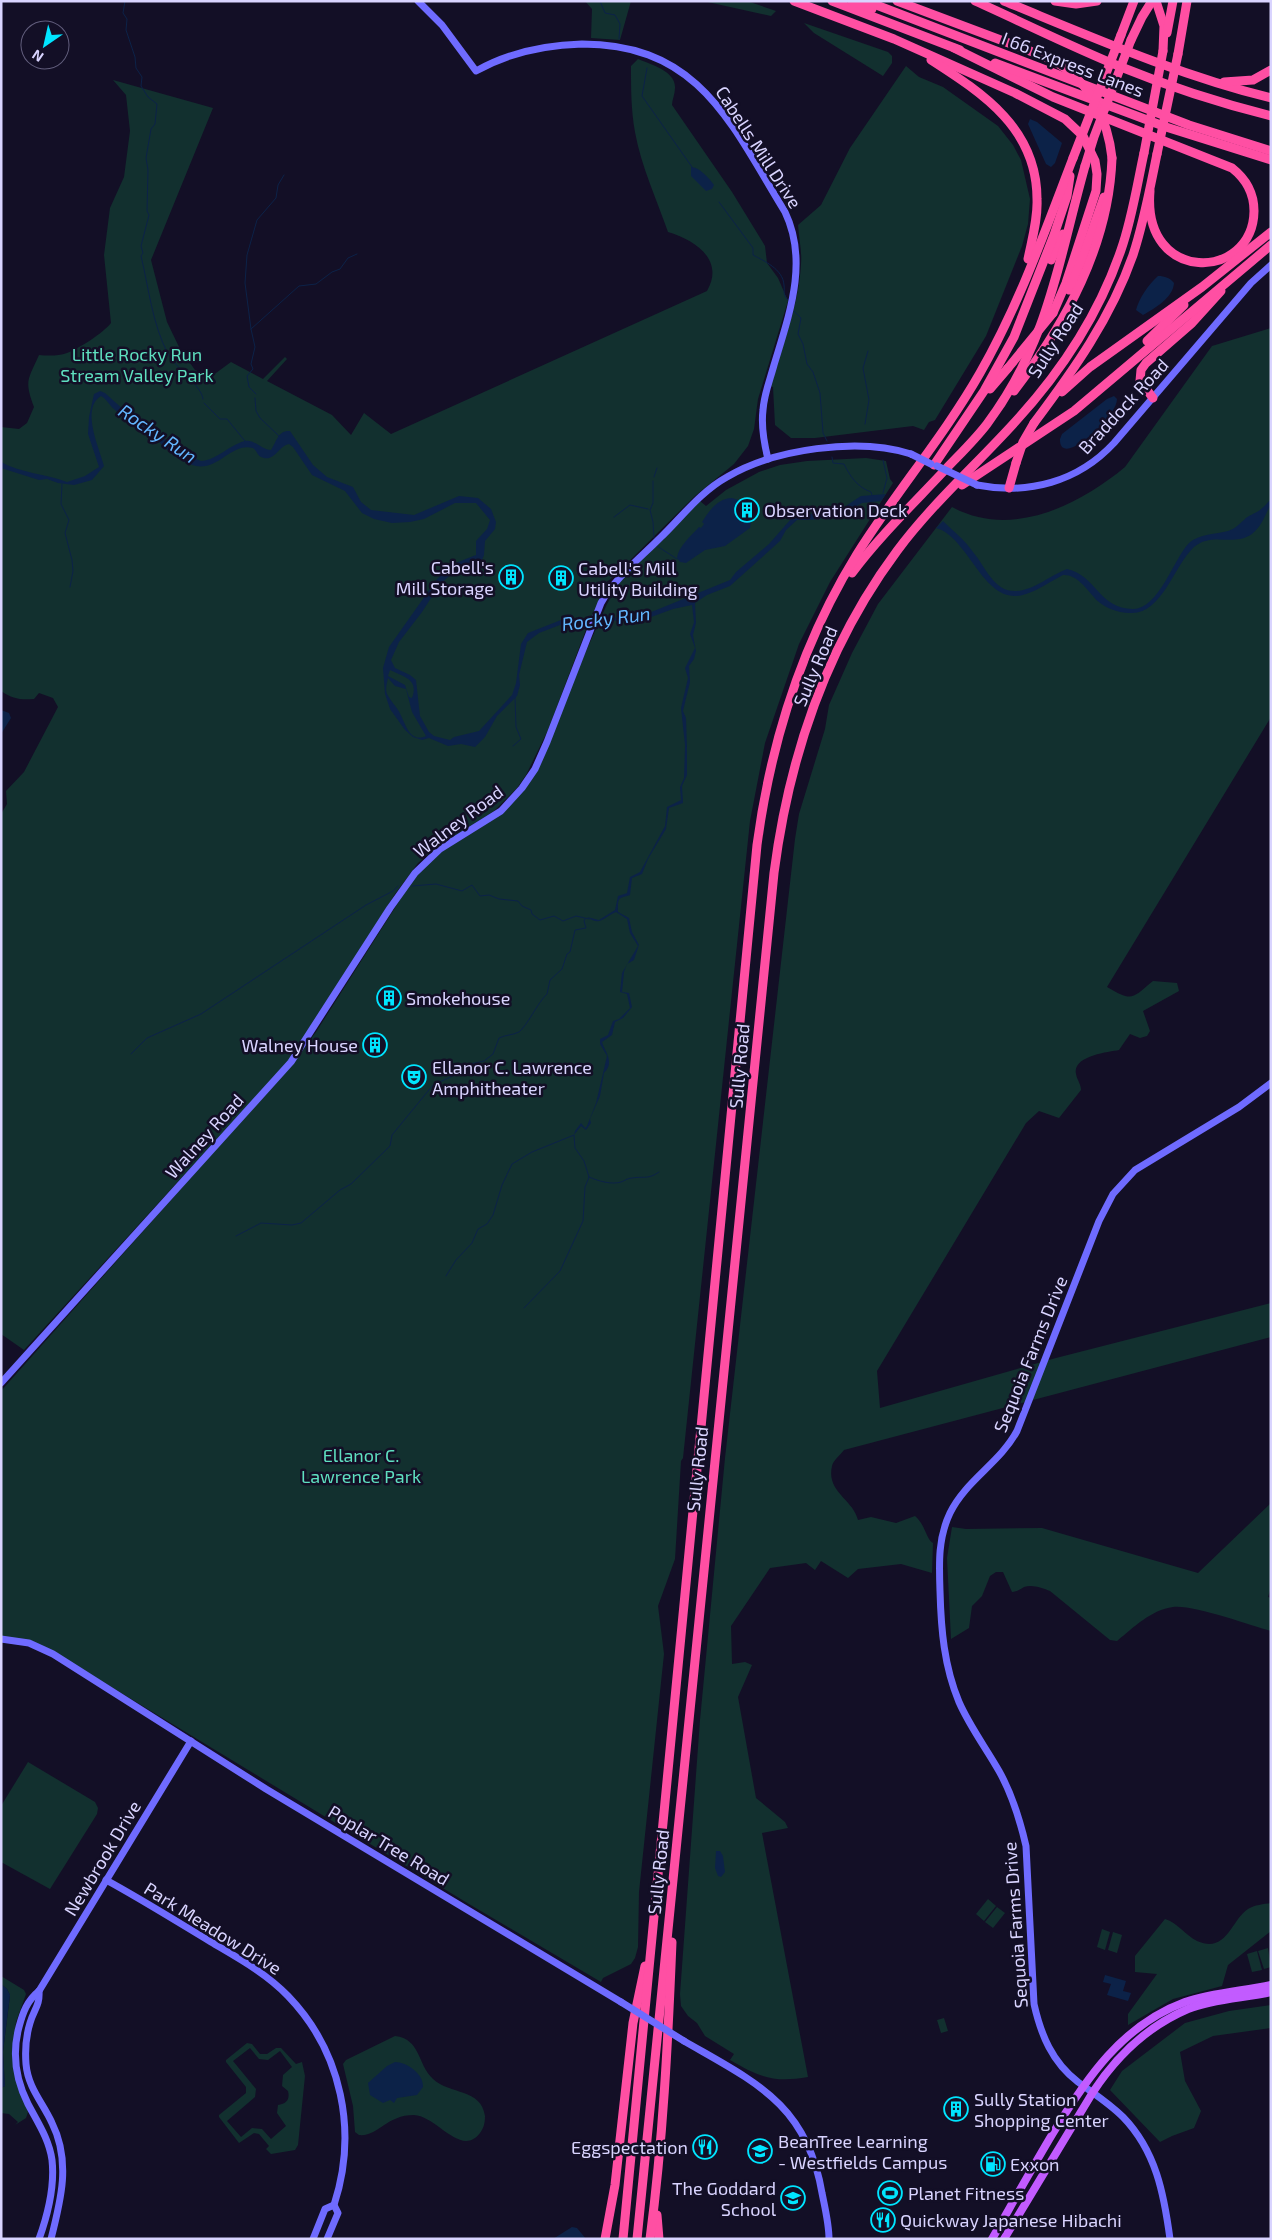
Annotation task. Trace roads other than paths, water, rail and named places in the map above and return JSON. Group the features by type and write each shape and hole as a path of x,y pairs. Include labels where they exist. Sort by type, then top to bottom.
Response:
{"highway":[{"path":"794,1 885,35 1047,108 1065,119 1083,136 1095,161 1097,174 1096,191 1066,290"},
{"path":"832,1 1166,127 1271,160"},
{"path":"852,1 915,25 968,40"},
{"name":"I 66 Express Lanes","path":"866,1 1189,125 1271,151"},
{"path":"822,620 847,580 874,545 986,426 1018,387 1041,354 1080,287 1096,246 1105,215 1111,183 1112,158 1104,122 1092,98 1081,83 1056,62 897,1"},
{"name":"I 66 Express Lanes","path":"975,1 1085,52 1142,75 1201,96 1271,116"},
{"path":"1004,1 1136,55 1201,79 1271,98"},
{"path":"1055,1 1076,4 1097,1"},
{"name":"Sully Road","path":"623,2239 758,837 769,770 779,730 800,666 822,620 857,554 979,375 1011,313 1134,1"},
{"path":"986,426 1025,363 1042,324 1056,282 1085,166 1102,114 1132,40 1152,1"},
{"path":"1156,1 1164,26 1163,51"},
{"name":"Sully Road","path":"637,2239 772,890 781,825 801,744 828,669 872,587 898,549 928,513 1031,404 1070,352 1103,295 1122,248 1144,153 1174,1"},
{"path":"1009,488 1024,442 1034,423 1091,343 1112,306 1132,256 1150,191 1187,1"},
{"path":"1181,33 1194,1"},
{"path":"885,35 930,60 992,103 1012,125 1025,146 1034,174 1037,209 1028,260 1011,313"},
{"path":"954,48 1053,97 1120,125 1216,160 1232,168 1244,179 1252,197 1254,213 1251,229 1241,245 1232,253 1220,259 1198,262 1181,258 1167,249 1156,236 1150,219 1150,191"},
{"path":"1201,79 1241,82 1253,80 1271,70"},
{"path":"1024,317 1061,216 1067,196 1073,158"},
{"path":"962,424 1053,313 1066,290 1082,259 1103,200 1112,158"},
{"path":"934,465 1000,364 1064,233 1074,205"},
{"path":"1042,412 1090,367 1202,287 1271,232"},
{"path":"928,513 973,477 1060,421 1092,396 1215,290 1235,276 1271,245"},
{"path":"1153,398 1140,380 1141,370 1146,363 1192,323 1235,276"},
{"path":"1092,396 1202,287"},
{"path":"650,2239 658,2185 667,2070 677,1847"},
{"path":"611,2239 633,2023 658,1882"},
{"path":"605,2239 615,2185"},
{"path":"658,2185 659,2239"}],"main road":[{"path":"992,2239 1083,2086 1104,2058 1125,2037 1164,2012 1186,2002 1206,1996 1271,1985"},
{"path":"1004,2239 1093,2092 1122,2054 1169,2019 1188,2009 1271,1992"}],"street":[{"name":"Cabells Mill Drive","path":"418,1 442,25 476,71 504,58 539,48 574,44 617,47 647,54 673,66 695,82 716,103 785,212 792,227 797,246 794,293 764,401 763,432 768,459"},
{"name":"Braddock Road","path":"934,465 977,485 1009,488 1040,486 1084,469 1107,450 1251,283 1271,265"},
{"name":"Walney Road","path":"1,1383 292,1062 390,908 415,873 440,850 501,810 522,788 547,742 597,612 616,582 704,494 726,477 768,459 836,447 862,445 890,448 911,454 934,465"},
{"name":"Sequoia Farms Drive","path":"1170,2239 1162,2187 1150,2156 1124,2118 1083,2086 1057,2061 1048,2047 1038,2024 1034,2004 1026,1846 1022,1826 1000,1772 963,1710 948,1668 940,1622 940,1541 950,1511 962,1493 998,1459 1017,1431 1099,1221 1113,1194 1141,1165 1239,1107 1271,1083"},
{"name":"Poplar Tree Road","path":"1,1639 29,1643 45,1650 283,1799 760,2086 789,2113 808,2144 820,2180 830,2238"},
{"name":"Newbrook Drive","path":"39,2239 49,2209 52,2191 52,2161 45,2135 22,2091 15,2054 16,2038 25,2008 30,1998 39,1991 191,1741"},
{"name":"Park Meadow Drive","path":"106,1880 263,1974 288,1995 306,2017 320,2039 331,2062 340,2092 346,2140 343,2173 334,2205 338,2213 327,2239"},
{"name":"Newbrook Drive","path":"39,1991 40,2003 30,2024 25,2056 29,2080 52,2123 61,2150 64,2181 51,2239"},
{"name":"Park Meadow Drive","path":"313,2239 325,2209 334,2205"}],"water":[{"path":"1030,119 1037,122 1062,143 1055,163 1051,167 1046,164 1028,124"},
{"path":"691,167 707,176 714,185 712,189 706,191 691,176"},
{"path":"1158,276 1171,280 1174,283 1173,288 1163,302 1143,315 1136,310 1137,305 1151,283"},
{"name":"Rocky Run","path":"100,391 105,393 125,411 152,426 162,437 191,457 201,461 212,458 245,441 271,450 280,434 290,431 313,465 327,477 353,487 361,502 371,510 414,515 459,496 478,498 491,509 496,522 495,529 485,541 482,560 461,566 440,584 399,642 391,660 395,668 416,680 420,716 429,732 434,736 450,740 454,737 479,731 512,695 516,683 521,644 528,633 561,620 573,623 599,615 612,618 644,615 730,580 736,572 769,544 798,511 803,510 806,516 829,507 838,511 861,496 886,494 881,501 862,503 839,516 831,513 819,519 797,520 786,530 780,541 730,586 707,595 695,603 696,623 693,635 696,651 694,659 689,666 690,682 683,711 686,718 687,775 682,786 683,803 669,808 666,829 648,859 642,874 632,878 630,895 621,898 619,901 618,912 629,918 632,932 639,945 634,960 628,964 638,946 630,933 627,919 616,912 599,921 587,917 599,920 615,910 618,896 627,893 630,877 640,872 665,826 667,807 681,800 680,787 684,778 685,745 681,708 688,678 685,668 695,648 690,634 694,622 692,605 673,609 643,620 597,621 575,626 560,625 539,633 527,642 519,675 520,685 517,696 497,716 485,737 475,747 461,744 448,746 429,738 422,740 413,737 405,730 390,709 385,694 383,668 389,647 437,579 453,564 476,555 476,541 487,529 490,520 476,503 455,503 424,519 410,522 392,523 374,519 362,513 345,491 312,475 289,444 285,445 270,458 261,457 253,448 245,447 232,452 212,464 196,466 182,461 146,429 133,424 101,396 95,402 92,410 92,419 93,430 104,466 92,480 74,485 58,483 47,479 39,480 1,468 1,462 17,469 67,482 85,476 99,467 88,434 89,417 94,394","holes":["390,670 405,677 412,683 414,692 412,698 409,697 405,685 388,676","388,678 395,686 406,689 412,712 426,736 415,737 408,730 387,694"]},
{"path":"1114,396 1117,399 1115,407 1099,428 1078,445 1068,448 1062,447 1060,439 1062,434 1107,399"},
{"path":"732,498 742,501 746,507 744,509 752,516 750,528 725,546 705,550 686,563 680,562 677,558 680,550 699,527 701,528 704,524 702,522 711,510 722,500"},
{"path":"1271,499 1265,516 1257,529 1249,536 1231,540 1212,540 1194,547 1159,598 1151,606 1141,611 1130,613 1115,611 1105,606 1096,600 1080,582 1068,575 1063,575 1026,594 1011,596 999,591 988,582 948,534 936,528 943,521 966,544 991,578 1002,588 1017,591 1023,590 1067,569 1077,572 1085,578 1112,604 1122,608 1133,609 1142,607 1151,601 1189,543 1203,536 1233,529 1247,517 1260,510"},
{"path":"1,710 9,713 11,718 1,734"},
{"path":"626,966 622,992 629,993 632,1007 623,1018 615,1022 612,1035 602,1042 607,1053 609,1065 604,1073 600,1096 590,1119 591,1123 586,1130 581,1126 574,1135 581,1123 585,1128 587,1126 596,1103 607,1056 600,1044 600,1039 608,1035 613,1021 619,1019 630,1008 627,994 620,992 622,973"},
{"path":"716,1851 720,1851 723,1856 725,1872 721,1877 718,1876 715,1868"},
{"path":"1105,1975 1126,1981 1123,1991 1131,1993 1128,2001 1107,1995 1111,1984 1103,1982"},
{"path":"1,1984 10,1995 3,2052 5,2086 1,2088"},
{"path":"395,2062 405,2064 418,2073 423,2082 423,2087 417,2095 397,2098 394,2103 390,2100 383,2103 370,2095 368,2083 387,2066"},
{"path":"572,2227 577,2228 586,2239 553,2239"}],"waterway":[{"path":"125,1 123,13 127,19 126,30 135,57 136,68 142,77 141,86 148,97 157,104 155,124 151,129 146,158 148,170 147,211 149,215 141,246 143,253 141,256 158,330 168,354 198,388 203,399"},
{"path":"600,1 605,13 615,15 620,24 619,39"},
{"path":"647,68 642,96 692,167"},
{"path":"256,394 249,387 247,376 253,369 251,364 255,347 245,283 247,255 257,220 276,198 278,185 284,175"},
{"path":"719,202 753,248 753,255 772,266 780,274 783,279 784,294 788,300"},
{"path":"251,329 299,286 316,284 332,272 340,269 348,258 357,254"},
{"path":"794,311 801,318 798,334 803,344 807,364 813,372 820,393 823,433 827,441"},
{"path":"865,424 869,400 863,368 868,351"},
{"path":"255,398 256,411 260,418 279,436"},
{"path":"204,403 220,419 227,419 245,441"},
{"path":"832,457 833,463 844,464 854,481 871,492 872,495"},
{"path":"883,460 887,478 883,493"},
{"path":"654,477 657,468"},
{"path":"653,481 653,503 650,510 654,538"},
{"path":"62,484 61,504 69,520 65,533 73,571 70,587"},
{"path":"614,517 630,505 648,509"},
{"path":"657,546 677,559"},
{"path":"513,746 521,739 516,727 515,697"},
{"path":"412,886 436,884 462,891 472,885 480,896 489,895 499,899 518,901 522,906 531,910 532,914 540,920 554,916 563,921 576,916 589,919"},
{"path":"131,1054 147,1038 201,1014 366,905 393,891 398,886"},
{"path":"236,1236 261,1223 292,1225 301,1223 340,1190 351,1184 390,1146 392,1135 433,1085 466,1070 470,1064 484,1061 493,1054 499,1038 519,1032 547,994 550,980 562,969 567,954 570,952 575,930 586,928 585,919"},
{"path":"446,1276 456,1260 472,1243 478,1229 487,1224 493,1215 502,1185 512,1164 532,1152 574,1135 575,1148 584,1161 589,1177 585,1187 583,1221 560,1271 524,1308"},
{"path":"589,1177 605,1182 617,1183 631,1178 649,1177 659,1172"}],"place":[{"name":"Observation Deck","path":"747,510"},
{"name":"Cabell's Mill Storage","path":"511,577"},
{"name":"Cabell's Mill Utility Building","path":"561,578"},
{"name":"Smokehouse","path":"389,998"},
{"name":"Walney House","path":"375,1045"},
{"name":"Ellanor C. Lawrence Amphitheater","path":"414,1077"},
{"name":"Sully Station Shopping Center","path":"956,2109"},
{"name":"Eggspectation","path":"705,2147"},
{"name":"BeanTree Learning - Westfields Campus","path":"760,2151"},
{"name":"Exxon","path":"993,2164"},
{"name":"Planet Fitness","path":"890,2193"},
{"name":"The Goddard School","path":"793,2198"},
{"name":"Quickway Japanese Hibachi","path":"883,2220"}],"park label":[{"name":"Little Rocky Run Stream Valley Park","path":"137,364"},
{"name":"Ellanor C. Lawrence Park","path":"361,1465"}]}
